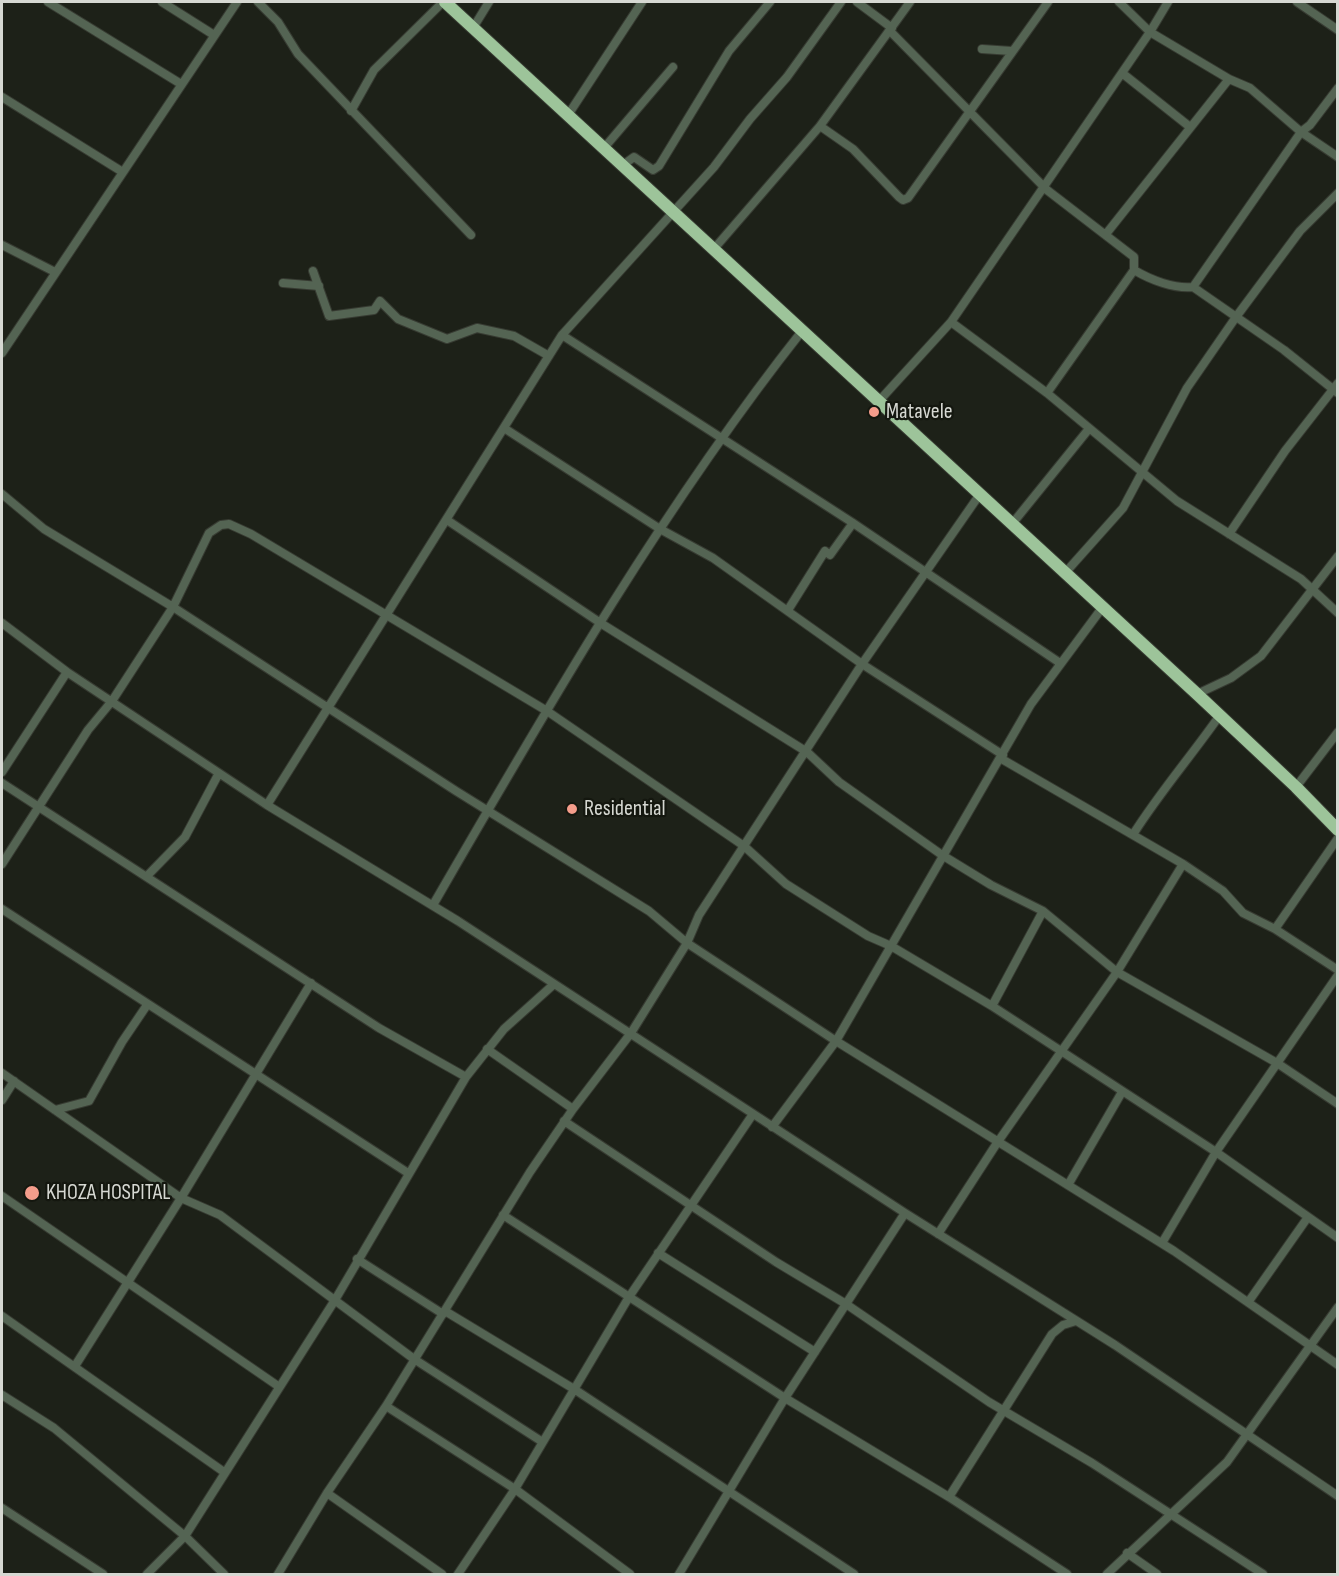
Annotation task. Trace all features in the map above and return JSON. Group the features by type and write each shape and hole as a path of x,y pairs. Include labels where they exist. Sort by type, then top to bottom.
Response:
{"highway":[{"path":"444,2 1220,715 1296,786 1338,830"}],"street":[{"path":"48,2 181,84"},
{"path":"162,2 214,35"},
{"path":"2,352 121,171 237,2"},
{"path":"258,2 278,22 298,54 471,235"},
{"path":"351,111 374,70 444,2"},
{"path":"473,28 489,2"},
{"path":"568,115 642,2"},
{"path":"623,165 634,157 653,170 659,166 729,51 770,2"},
{"path":"267,806 326,707 447,520 562,335 674,213 787,76 841,2"},
{"path":"857,2 891,30 1044,186 1134,256 1134,270 1047,393"},
{"path":"713,250 820,126 910,2"},
{"path":"820,126 853,148 903,200 954,135 1047,2"},
{"path":"1119,2 1150,32 1229,79 1251,88 1301,132 1338,157"},
{"path":"879,401 951,322 1150,32 1168,2"},
{"path":"1297,2 1338,30"},
{"path":"982,49 1012,51"},
{"path":"604,148 673,67"},
{"path":"1122,73 1190,127"},
{"path":"1106,234 1229,79"},
{"path":"1193,286 1301,132 1310,125 1338,88"},
{"path":"2,97 121,171"},
{"path":"1065,573 1123,508 1187,388 1236,316 1300,231 1338,193"},
{"path":"2,245 55,272"},
{"path":"1134,270 1157,281 1185,287 1193,286 1336,389 1286,451 1229,534"},
{"path":"313,271 329,316 374,310 380,301 398,319 447,339 477,328 514,336 549,357"},
{"path":"283,283 319,286"},
{"path":"951,322 1047,393 1088,430 1183,505 1312,588 1338,613"},
{"path":"433,905 547,711 660,530 721,438 802,331"},
{"path":"562,335 853,523 1060,663"},
{"path":"504,428 660,530 713,558 862,664 1002,757 1183,864 1223,891 1243,913 1275,929 1338,970"},
{"path":"1012,524 1088,430"},
{"path":"2,494 44,530 173,607 487,811 649,911 687,943 836,1041 1162,1244 1249,1301 1309,1347 1338,1365"},
{"path":"278,1575 327,1493 386,1406 503,1215 564,1121 631,1033 650,999 687,943 699,915 807,752 862,664 980,494"},
{"path":"447,520 602,624 807,752 839,782 942,855 976,877 1043,911 1117,972 1277,1063 1338,1104"},
{"path":"788,610 825,551 830,555 853,523"},
{"path":"2,864 88,730 112,701 173,607 209,533 221,525 229,524 251,534 386,613 547,711 744,846 786,884 862,933 891,946 992,1006 1216,1152 1338,1238"},
{"path":"1197,694 1254,663 1338,556"},
{"path":"771,1127 836,1041 1031,704 1102,608"},
{"path":"2,623 67,672 267,806 433,905 771,1127 1076,1321 1338,1496"},
{"path":"2,772 67,672"},
{"path":"1134,833 1156,799 1182,769 1220,715"},
{"path":"1296,786 1338,732"},
{"path":"147,876 185,837 213,784 222,775"},
{"path":"2,783 40,805 379,1028 466,1077"},
{"path":"1275,929 1338,838"},
{"path":"938,1234 997,1143 1117,972 1183,864"},
{"path":"2,909 408,1173"},
{"path":"992,1006 1043,911"},
{"path":"1162,1244 1216,1152 1338,975"},
{"path":"75,1366 181,1198 311,983"},
{"path":"147,1575 185,1536 278,1386 335,1300 466,1077 487,1049 553,985"},
{"path":"55,1110 89,1101 122,1042 147,1005"},
{"path":"487,1049 573,1109"},
{"path":"2,1072 181,1198 220,1215 414,1359 541,1442"},
{"path":"2,1100 14,1081"},
{"path":"1068,1185 1122,1092"},
{"path":"458,1575 515,1489 629,1297 689,1204 753,1114"},
{"path":"564,1121 776,1262 846,1304 1004,1411 1171,1514 1263,1575"},
{"path":"2,1196 278,1386"},
{"path":"679,1575 785,1398 904,1213"},
{"path":"503,1215 785,1398 949,1497 1066,1575"},
{"path":"1249,1301 1308,1217"},
{"path":"658,1252 815,1352"},
{"path":"357,1259 574,1389 855,1575"},
{"path":"1111,1573 1127,1553 1219,1471 1248,1436 1338,1307"},
{"path":"2,1316 224,1472"},
{"path":"949,1497 1052,1334 1063,1325 1076,1321"},
{"path":"2,1395 54,1428 185,1536 224,1575"},
{"path":"386,1406 515,1489 630,1575"},
{"path":"327,1493 442,1575"},
{"path":"2,1508 103,1575"},
{"path":"1127,1553 1157,1575"}],"place":[{"name":"Matavele","path":"874,412"},
{"name":"Residential","path":"572,809"},
{"name":"KHOZA HOSPITAL","path":"32,1193"}]}
